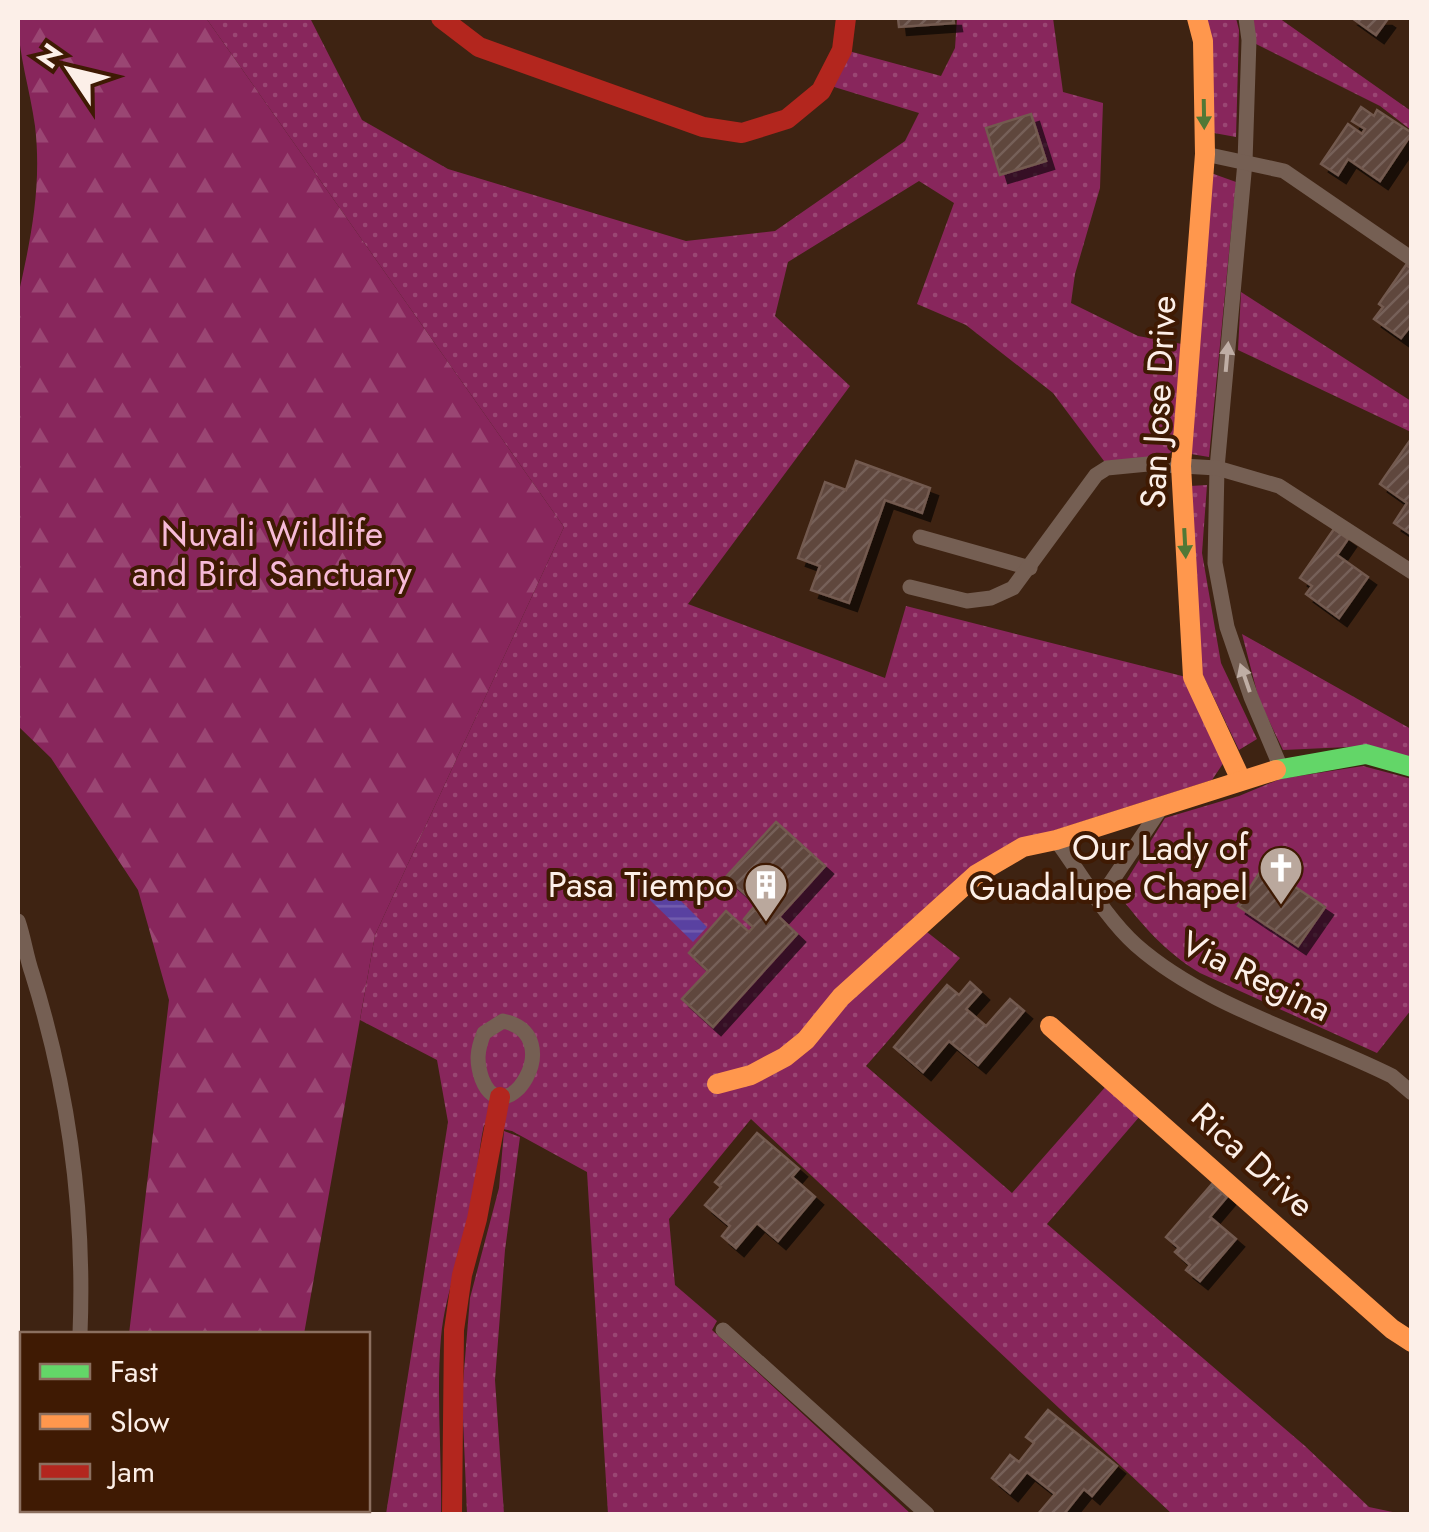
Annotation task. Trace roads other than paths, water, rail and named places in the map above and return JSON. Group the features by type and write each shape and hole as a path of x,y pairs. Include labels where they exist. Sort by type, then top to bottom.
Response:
{"street":[{"path":"441,18 479,47 703,128 742,133 787,119 821,91 842,50 846,18"},
{"name":"San Jose Drive","path":"1197,18 1203,42 1205,154 1181,466 1193,677 1241,780"},
{"name":"San Jose Drive","path":"1246,18 1249,40 1245,162 1217,468 1215,563 1228,627 1251,697 1281,768"},
{"path":"1205,154 1284,170 1412,258"},
{"path":"910,587 967,601 991,598 1013,588 1096,475 1108,468 1121,467 1217,468 1278,486 1412,572"},
{"path":"920,537 1030,568"},
{"path":"717,1084 751,1075 796,1048 841,996 977,874 1023,846 1056,840 1281,768 1366,754 1412,767"},
{"path":"1099,900 1161,808"},
{"name":"Via Regina","path":"1056,840 1134,943 1164,967 1203,990 1392,1076 1412,1093"},
{"path":"18,926 56,1061 75,1162 80,1218 80,1332"},
{"path":"504,1021 513,1023 528,1036 532,1059 521,1088 500,1097 493,1096 485,1087 477,1054 484,1033 504,1021"},
{"name":"Rica Drive","path":"1050,1026 1392,1329 1412,1342"},
{"path":"452,1514 454,1330 500,1097"},
{"path":"723,1330 927,1514"}],"place":[{"name":"Our Lady of Guadalupe Chapel","path":"1281,906"},
{"name":"Pasa Tiempo","path":"766,923"}],"park label":[{"name":"Nuvali Wildlife and Bird Sanctuary","path":"272,554"}]}
